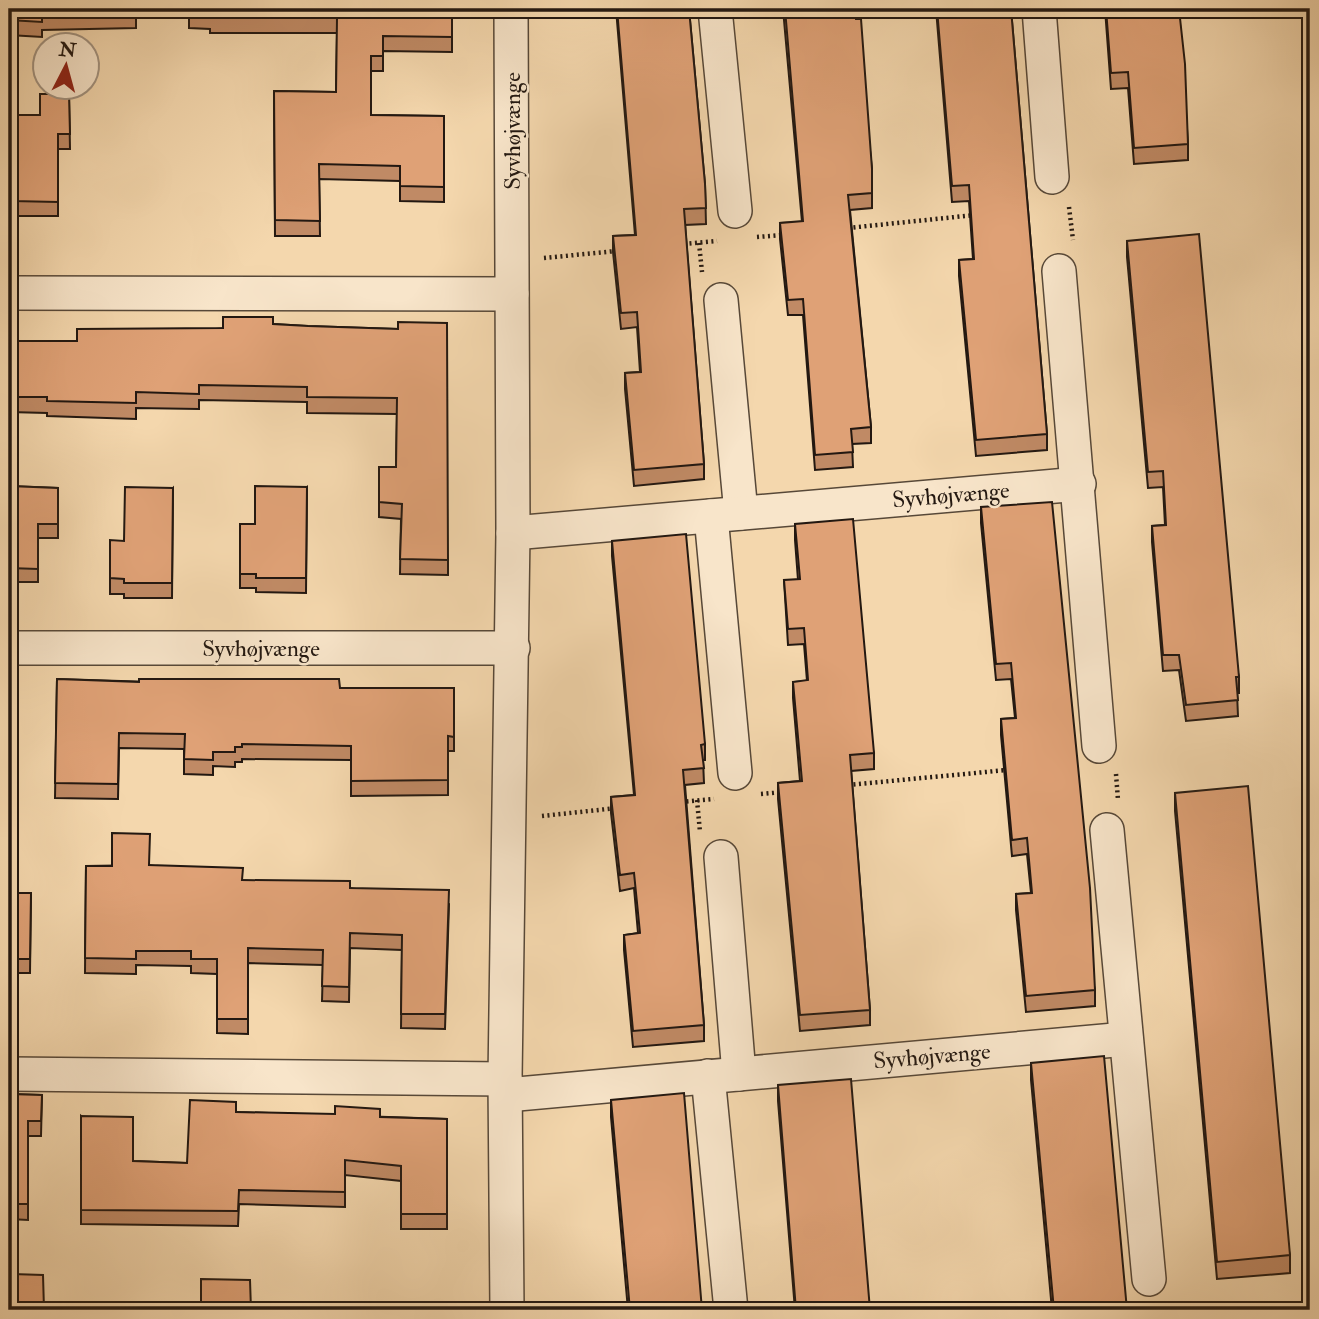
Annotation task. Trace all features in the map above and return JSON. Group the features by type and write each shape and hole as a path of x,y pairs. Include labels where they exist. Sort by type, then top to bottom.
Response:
{"street":[{"name":"Syvhøjvænge","path":"508,1310 505,1087 513,648 511,9"},
{"path":"715,9 742,225"},
{"path":"1039,9 1054,192"},
{"path":"1059,271 1099,746"},
{"path":"9,293 512,295"},
{"path":"721,300 736,789"},
{"name":"Syvhøjvænge","path":"513,533 1079,484"},
{"name":"Syvhøjvænge","path":"9,648 513,648"},
{"path":"1107,830 1149,1279"},
{"path":"721,857 731,1310"},
{"name":"Syvhøjvænge","path":"9,1074 505,1087 724,1075 1126,1039"}],"path":[{"path":"1066,176 1069,206 1054,192 1066,176"},
{"path":"846,228 986,214"},
{"path":"671,245 721,241 742,225 791,234"},
{"path":"512,261 630,249"},
{"path":"1099,746 1115,759 1118,812 1107,830"},
{"path":"845,786 1021,768"},
{"path":"670,803 736,789 790,791"},
{"path":"510,819 630,807"},
{"path":"1215,1310 1310,1303"}],"building":[{"path":"9,9 136,9 136,13 42,14 42,22 9,20"},
{"path":"189,9 452,9 452,37 383,36 383,56 371,56 371,115 444,116 444,187 400,186 400,166 319,164 320,221 275,220 274,91 336,92 337,18 210,18 210,14 189,13"},
{"path":"617,9 689,9 706,208 684,209 704,464 634,470 625,373 641,372 637,312 621,313 613,236 636,235"},
{"path":"785,9 855,9 856,19 861,19 872,193 848,195 871,427 851,429 853,452 815,455 803,299 788,300 780,223 803,221"},
{"path":"937,9 1011,9 1047,434 976,440 959,260 974,259 969,185 952,186"},
{"path":"1106,9 1179,9 1185,64 1188,144 1134,148 1128,72 1111,73"},
{"path":"40,102 69,102 70,134 58,134 58,202 12,201 12,115 40,115"},
{"path":"1199,234 1239,677 1236,677 1238,700 1186,705 1179,655 1163,655 1152,526 1166,525 1163,471 1148,472 1127,241"},
{"path":"223,317 273,317 273,324 398,329 398,322 447,323 448,560 400,559 402,504 379,502 379,467 396,467 397,398 307,397 307,387 199,385 199,394 136,392 136,403 47,401 47,397 9,397 9,341 77,341 77,329 223,328"},
{"path":"9,486 58,488 58,524 38,524 38,569 9,568"},
{"path":"255,486 307,487 306,578 256,578 256,574 240,574 240,524 255,524"},
{"path":"125,487 173,488 172,583 124,583 124,579 110,578 110,540 124,541"},
{"path":"1052,502 1090,888 1095,990 1026,996 1016,894 1032,893 1027,838 1012,840 1001,719 1016,718 1011,663 996,664 981,507"},
{"path":"853,519 874,753 850,755 870,1010 800,1015 778,783 802,781 793,682 808,680 804,628 788,629 784,580 800,579 795,524"},
{"path":"686,534 705,744 701,745 704,768 683,770 704,1025 633,1031 624,935 640,933 634,873 620,875 611,797 635,795 612,541"},
{"path":"57,679 139,682 139,679 339,679 340,688 454,688 454,737 448,736 448,780 351,781 351,746 242,744 242,747 235,747 235,752 213,752 213,760 184,759 185,734 119,733 118,784 55,783"},
{"path":"1248,786 1290,1255 1217,1262 1175,793"},
{"path":"112,833 150,834 149,865 243,868 242,880 350,881 350,888 449,890 445,1014 401,1014 402,935 350,933 349,987 322,986 323,950 248,948 248,1019 217,1019 217,959 191,959 191,951 136,951 136,959 85,958 86,866 112,866"},
{"path":"9,893 31,893 30,959 9,959"},
{"path":"1104,1056 1127,1310 1054,1310 1031,1063"},
{"path":"851,1079 870,1310 796,1310 778,1085"},
{"path":"684,1093 702,1310 630,1310 611,1100"},
{"path":"9,1094 42,1095 41,1121 28,1121 28,1204 9,1204"},
{"path":"190,1100 236,1102 236,1112 335,1114 335,1106 380,1109 380,1117 447,1119 447,1214 401,1214 401,1166 345,1160 345,1192 239,1190 238,1211 81,1210 81,1116 133,1117 133,1161 187,1163"},
{"path":"12,1274 43,1275 44,1309 102,1310 9,1310 9,1283 12,1283"},
{"path":"201,1279 250,1280 251,1310 201,1310"}]}
